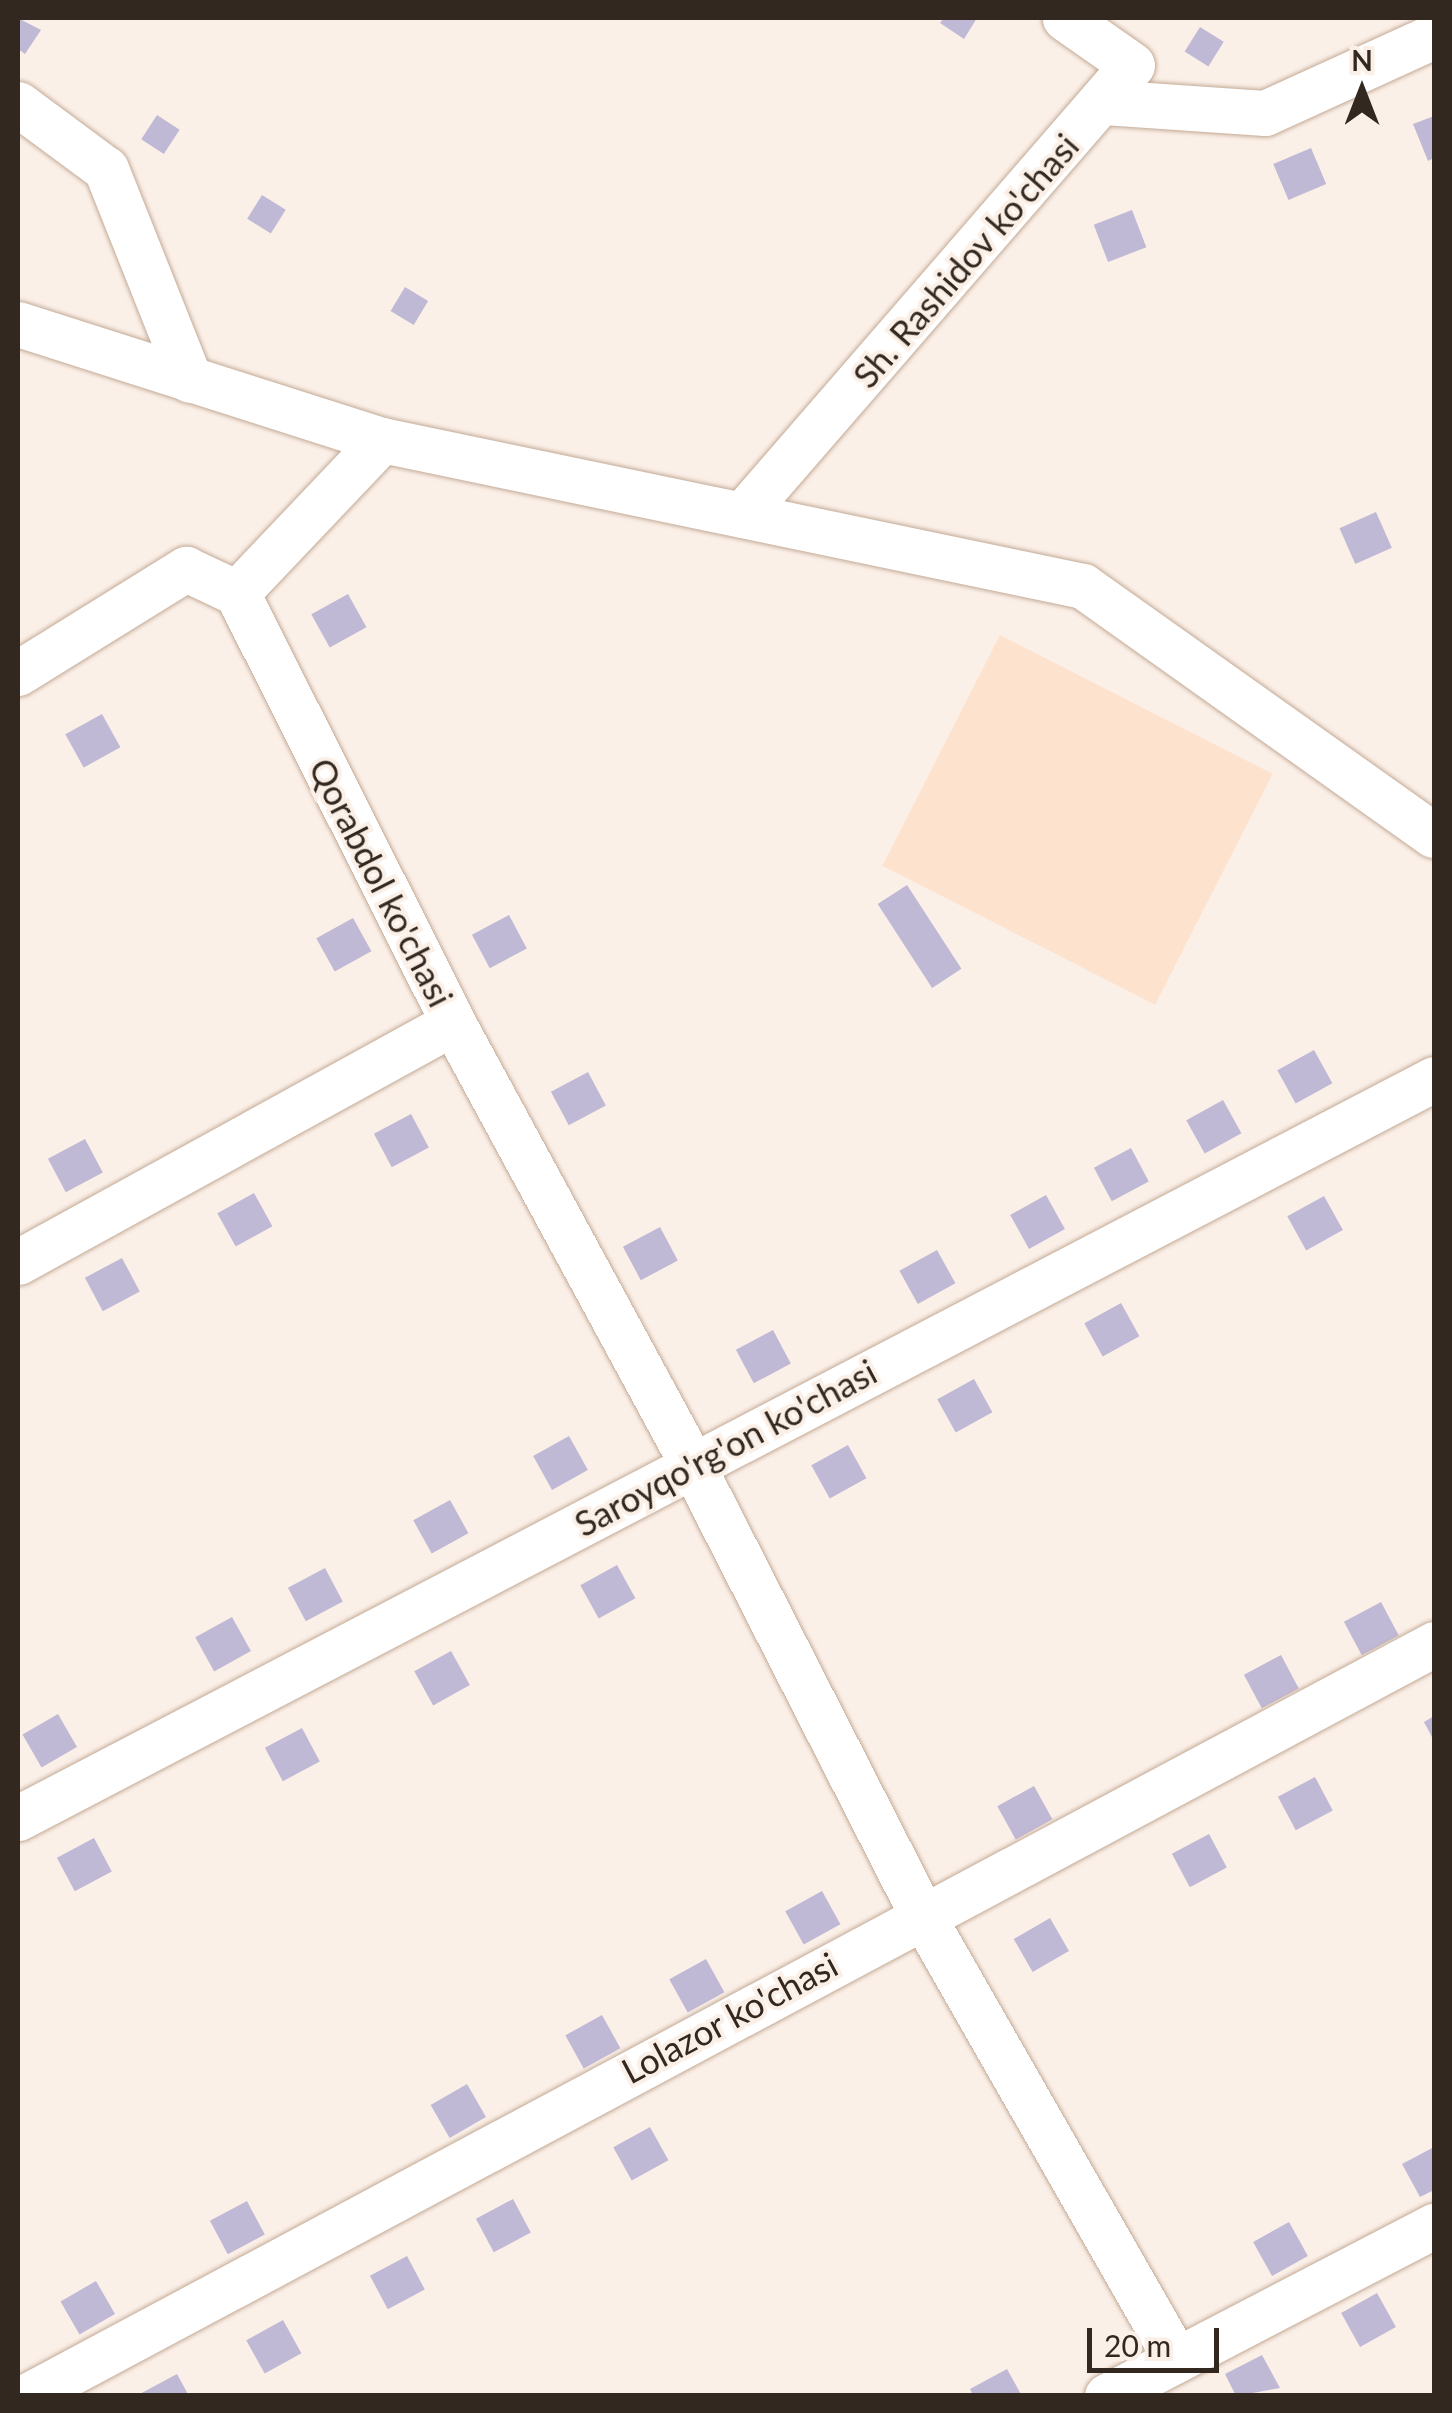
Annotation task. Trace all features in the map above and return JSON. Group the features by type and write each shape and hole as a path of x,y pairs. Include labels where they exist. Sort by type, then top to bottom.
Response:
{"street":[{"name":"Sh. Rashidov ko'chasi","path":"742,515 1104,102 1132,65 1065,18"},
{"path":"1104,102 1265,114 1434,36"},
{"path":"18,104 106,169 190,380"},
{"path":"18,324 382,440 1083,586 1434,835"},
{"path":"18,672 186,569 237,593 382,440"},
{"name":"Qorabdol ko'chasi","path":"18,1262 453,1022 237,593"},
{"path":"453,1022 692,1464 921,1913 1176,2359"},
{"name":"Saroyqo'rg'on ko'chasi","path":"18,1818 1434,1079"},
{"name":"Lolazor ko'chasi","path":"27,2396 921,1913 1434,1644"},
{"path":"1106,2396 1434,2226"}],"shaded area":[{"path":"1000,635 1273,774 1155,1005 882,866"}],"building":[{"path":"18,18 41,30 25,54 18,49"},
{"path":"944,18 977,18 964,39 940,23"},
{"path":"1200,27 1224,42 1208,66 1185,52"},
{"path":"157,115 180,130 164,154 141,139"},
{"path":"1434,116 1434,158 1428,161 1413,124"},
{"path":"1311,148 1326,184 1288,200 1273,164"},
{"path":"262,195 286,210 271,234 247,219"},
{"path":"1132,210 1146,247 1108,262 1094,225"},
{"path":"405,287 428,301 414,325 391,311"},
{"path":"1376,512 1392,548 1355,564 1339,528"},
{"path":"348,594 366,627 330,648 311,614"},
{"path":"102,714 120,747 84,768 65,734"},
{"path":"907,885 961,969 932,988 878,904"},
{"path":"509,915 527,949 490,968 472,935"},
{"path":"353,918 371,951 335,972 316,938"},
{"path":"1314,1050 1332,1083 1296,1104 1277,1070"},
{"path":"588,1072 606,1106 569,1125 551,1092"},
{"path":"1223,1100 1241,1133 1205,1154 1186,1120"},
{"path":"411,1114 429,1148 392,1167 374,1134"},
{"path":"85,1139 103,1173 66,1192 48,1159"},
{"path":"1131,1148 1149,1182 1112,1201 1094,1168"},
{"path":"254,1193 272,1226 236,1247 217,1213"},
{"path":"1046,1195 1065,1229 1029,1249 1010,1215"},
{"path":"1324,1196 1343,1230 1306,1250 1287,1216"},
{"path":"660,1227 678,1261 641,1280 623,1247"},
{"path":"937,1250 955,1283 918,1304 899,1271"},
{"path":"122,1258 140,1292 103,1311 85,1278"},
{"path":"1121,1303 1139,1336 1103,1357 1084,1323"},
{"path":"773,1330 791,1364 754,1383 736,1350"},
{"path":"974,1379 992,1412 956,1433 937,1399"},
{"path":"569,1436 588,1470 552,1490 533,1456"},
{"path":"848,1445 866,1478 830,1499 811,1465"},
{"path":"450,1500 468,1533 432,1554 413,1520"},
{"path":"617,1565 635,1598 599,1619 580,1585"},
{"path":"325,1568 343,1602 306,1621 288,1588"},
{"path":"1381,1602 1399,1636 1362,1655 1344,1622"},
{"path":"232,1617 251,1651 214,1671 195,1637"},
{"path":"451,1651 470,1685 433,1705 414,1671"},
{"path":"1281,1655 1299,1689 1262,1708 1244,1675"},
{"path":"58,1714 77,1747 41,1767 22,1734"},
{"path":"1434,1716 1434,1741 1424,1722"},
{"path":"302,1728 320,1762 283,1781 265,1748"},
{"path":"1315,1777 1333,1811 1296,1830 1278,1797"},
{"path":"1034,1786 1052,1819 1016,1840 997,1806"},
{"path":"1209,1834 1227,1868 1190,1887 1172,1854"},
{"path":"94,1838 112,1872 75,1891 57,1858"},
{"path":"822,1891 840,1924 804,1945 785,1911"},
{"path":"1050,1918 1069,1951 1033,1972 1014,1939"},
{"path":"706,1959 724,1992 688,2013 669,1979"},
{"path":"602,2015 620,2048 584,2069 565,2035"},
{"path":"467,2084 486,2117 450,2138 431,2105"},
{"path":"650,2127 668,2160 632,2181 613,2147"},
{"path":"1434,2147 1434,2190 1420,2197 1402,2164"},
{"path":"513,2199 531,2233 494,2252 476,2219"},
{"path":"247,2201 265,2235 228,2254 210,2221"},
{"path":"1289,2222 1308,2256 1272,2276 1253,2242"},
{"path":"407,2256 425,2290 388,2309 370,2276"},
{"path":"96,2281 115,2314 79,2334 60,2302"},
{"path":"1377,2293 1396,2327 1360,2347 1341,2313"},
{"path":"283,2320 301,2353 265,2374 246,2340"},
{"path":"1262,2355 1280,2388 1236,2396 1225,2374"},
{"path":"1007,2369 1022,2396 973,2396 970,2389"},
{"path":"177,2374 189,2396 136,2396"}]}
